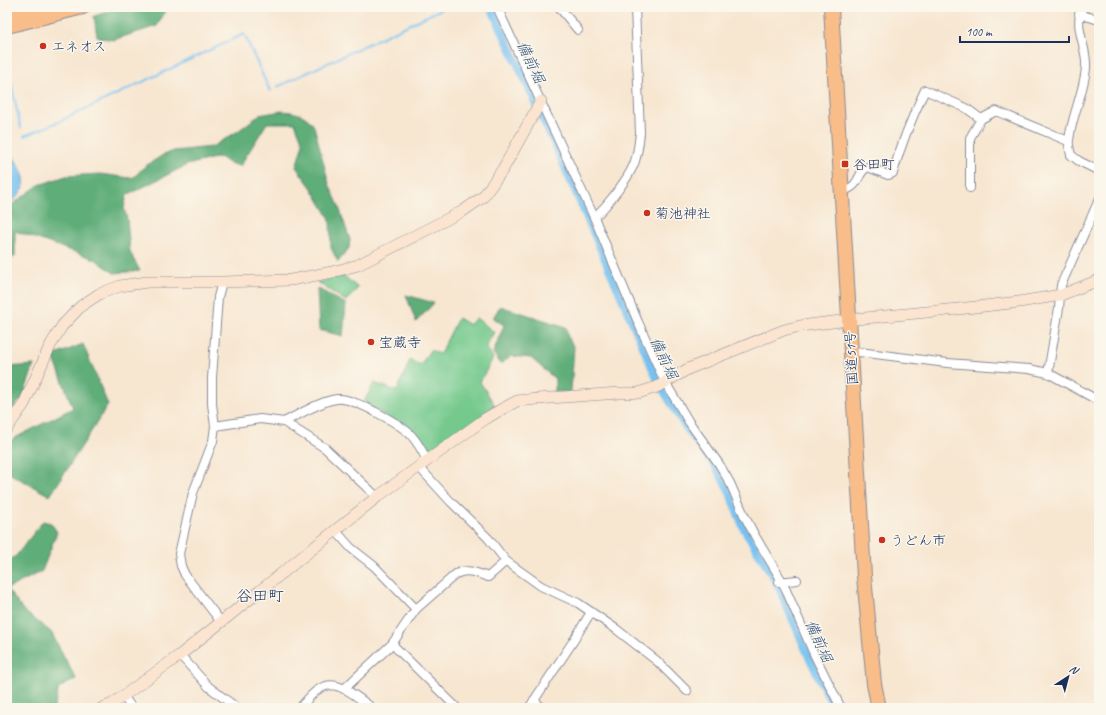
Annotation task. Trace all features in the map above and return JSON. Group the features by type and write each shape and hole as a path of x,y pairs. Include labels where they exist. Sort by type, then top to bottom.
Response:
{"highway":[{"path":"7,15 38,7"},
{"path":"7,26 83,7"},
{"name":"国道51号","path":"831,7 867,616 874,684 879,708"}],"street":[{"path":"497,7 538,106 594,217 638,322 662,385 719,464 730,483 744,515 780,581 840,708"},
{"path":"559,7 578,30"},
{"path":"594,217 602,210 631,170 635,162 638,147 640,133 635,7"},
{"path":"1099,20 1081,10 1079,26 1086,66 1084,83 1068,141 1071,155 1079,161 1099,171"},
{"path":"842,192 855,184 864,168 868,166 888,175 893,173 912,117 925,90 966,108 981,119"},
{"path":"7,428 24,404 55,336 71,315 88,301 108,290 131,284 167,281 222,282 291,280 358,265 462,211 482,197 498,178 538,106"},
{"path":"970,188 970,138 981,119 996,111 1068,141"},
{"path":"1048,373 1061,295 1061,285 1099,200"},
{"path":"102,708 112,704 180,655 377,497 485,419 517,402 537,399 638,392 662,385 688,369 705,361 784,330 800,326 965,308 1061,295 1099,280"},
{"path":"221,622 189,581 183,571 180,554 193,493 213,442 215,426 212,404 212,378 218,297 222,282"},
{"path":"851,351 947,364 1029,369 1048,373 1099,401"},
{"path":"284,422 328,400 338,398 355,402 393,422 410,435 420,447 423,464 451,502 488,538 506,561 541,586 578,603 616,629 657,661 687,691"},
{"path":"215,426 260,419 284,422 325,448 377,497"},
{"path":"336,531 351,548 374,566 416,609"},
{"path":"344,688 392,644 416,609 456,574 462,571 467,571 488,577 506,561"},
{"path":"780,581 797,580"},
{"path":"529,708 591,612"},
{"path":"392,644 457,708"},
{"path":"180,655 210,687 237,708"},
{"path":"300,708 315,693 325,686 333,684 344,688 372,708"},
{"path":"123,696 132,708"},
{"path":"534,700 542,708"}],"green space":[{"path":"124,7 168,7 157,26 113,40 97,37 94,16"},
{"path":"282,111 300,114 314,126 329,184 338,204 350,240 349,248 338,262 331,248 330,219 311,187 296,167 303,143 295,123 267,123 240,166 229,163 219,157 187,165 127,195 124,208 127,219 130,252 140,271 114,273 95,259 15,231 15,256 7,264 7,208 39,185 66,176 100,174 130,178 134,177 144,167 163,155 174,151 212,147 238,131 259,115"},
{"path":"344,276 358,288 346,301 317,282"},
{"path":"317,288 346,304 343,336 319,330"},
{"path":"406,295 434,303 416,322"},
{"path":"500,306 566,327 568,338 574,347 571,392 555,392 555,379 531,358 511,356 501,364 493,353 504,325 493,318"},
{"path":"458,318 469,325 476,318 494,332 486,346 493,358 480,382 496,407 429,455 419,439 364,402 374,383 397,391 410,360 421,365 430,350 440,354"},
{"path":"83,344 108,405 50,496 7,472 7,446 13,439 73,408 53,356"},
{"path":"34,365 23,397 7,416 7,367"},
{"path":"43,521 51,523 57,532 42,571 7,589 7,561 16,556"},
{"path":"7,589 24,611 51,632 76,679 59,688 54,708 7,708"}],"water":[{"path":"7,145 21,169 24,176 24,183 22,190 17,197 7,205"}],"waterway":[{"path":"277,87 446,7"},
{"name":"備前堀","path":"491,7 574,188 658,381 686,428 716,467 729,490 744,529 776,581 809,657 834,708"},
{"path":"24,136 56,123 244,34 270,91 271,90"},
{"path":"7,80 11,83 21,129"}],"place":[{"name":"エネオス","path":"43,46"},
{"name":"谷田町","path":"845,164"},
{"name":"菊池神社","path":"647,213"},
{"name":"宝蔵寺","path":"371,342"},
{"name":"うどん市","path":"882,540"}],"district":[{"name":"谷田町","path":"260,595"}]}
